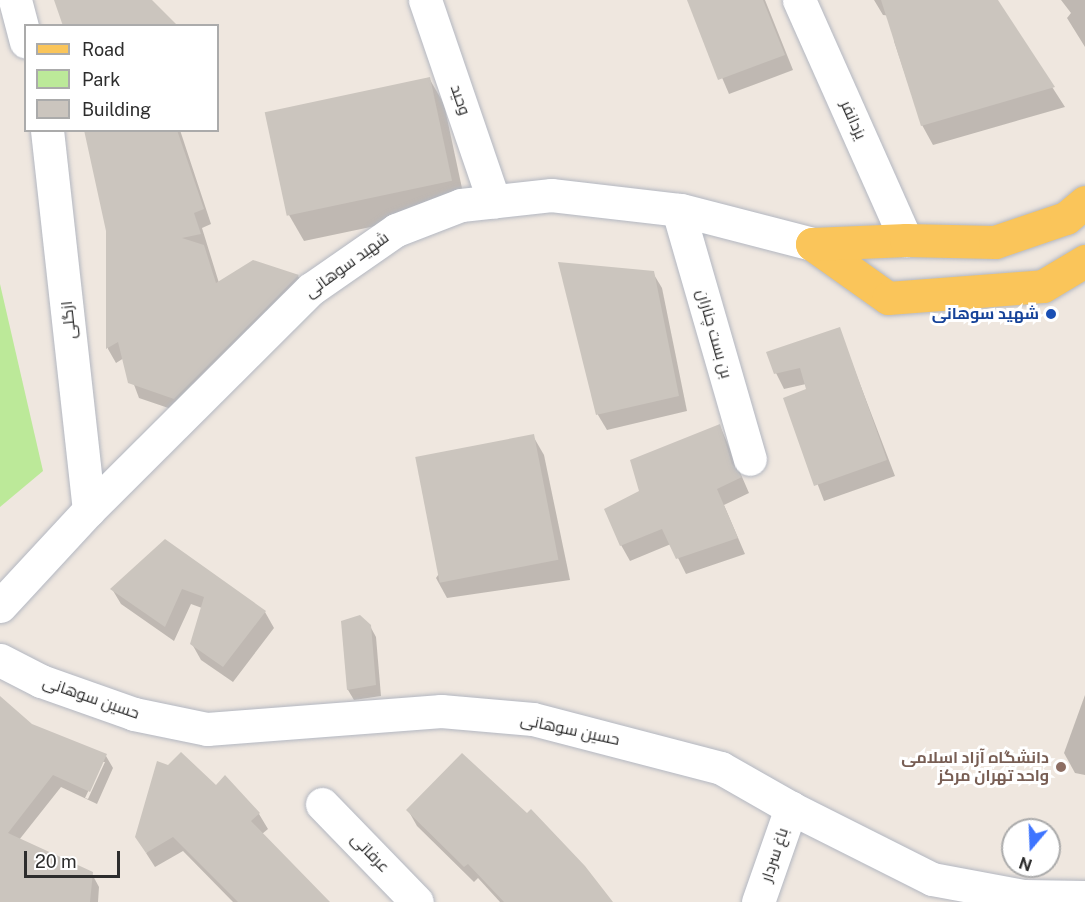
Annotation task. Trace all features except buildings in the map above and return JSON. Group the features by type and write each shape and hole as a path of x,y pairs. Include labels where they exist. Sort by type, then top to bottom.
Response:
{"main road":[{"name":"شهید سوهانی","path":"812,244 906,240 996,242 1066,218 1085,202"},
{"name":"شهید سوهانی","path":"812,244 888,298 1043,285 1085,261"}],"street":[{"path":"16,0 24,34"},
{"name":"وحید","path":"426,0 494,201"},
{"name":"یزدانفر","path":"799,0 906,240"},
{"name":"ازگلی","path":"47,132 89,510"},
{"name":"شهید سوهانی","path":"0,606 89,510 311,289 396,230 461,205 551,195 678,210 812,244"},
{"name":"بن بست چناران","path":"678,210 750,459"},
{"name":"حسین سوهانی","path":"0,660 41,681 134,714 207,729 441,711 533,719 721,768 791,808 932,879 1024,896 1085,897"},
{"name":"عرفاتی","path":"322,804 417,902"},
{"name":"باغ سردار","path":"758,902 791,808"}],"green space":[{"path":"0,284 43,471 0,507"}],"place":[{"name":"شهید سوهانی","path":"1051,314"},
{"name":"دانشگاه آزاد اسلامی واحد تهران مرکز","path":"1061,767"}]}
